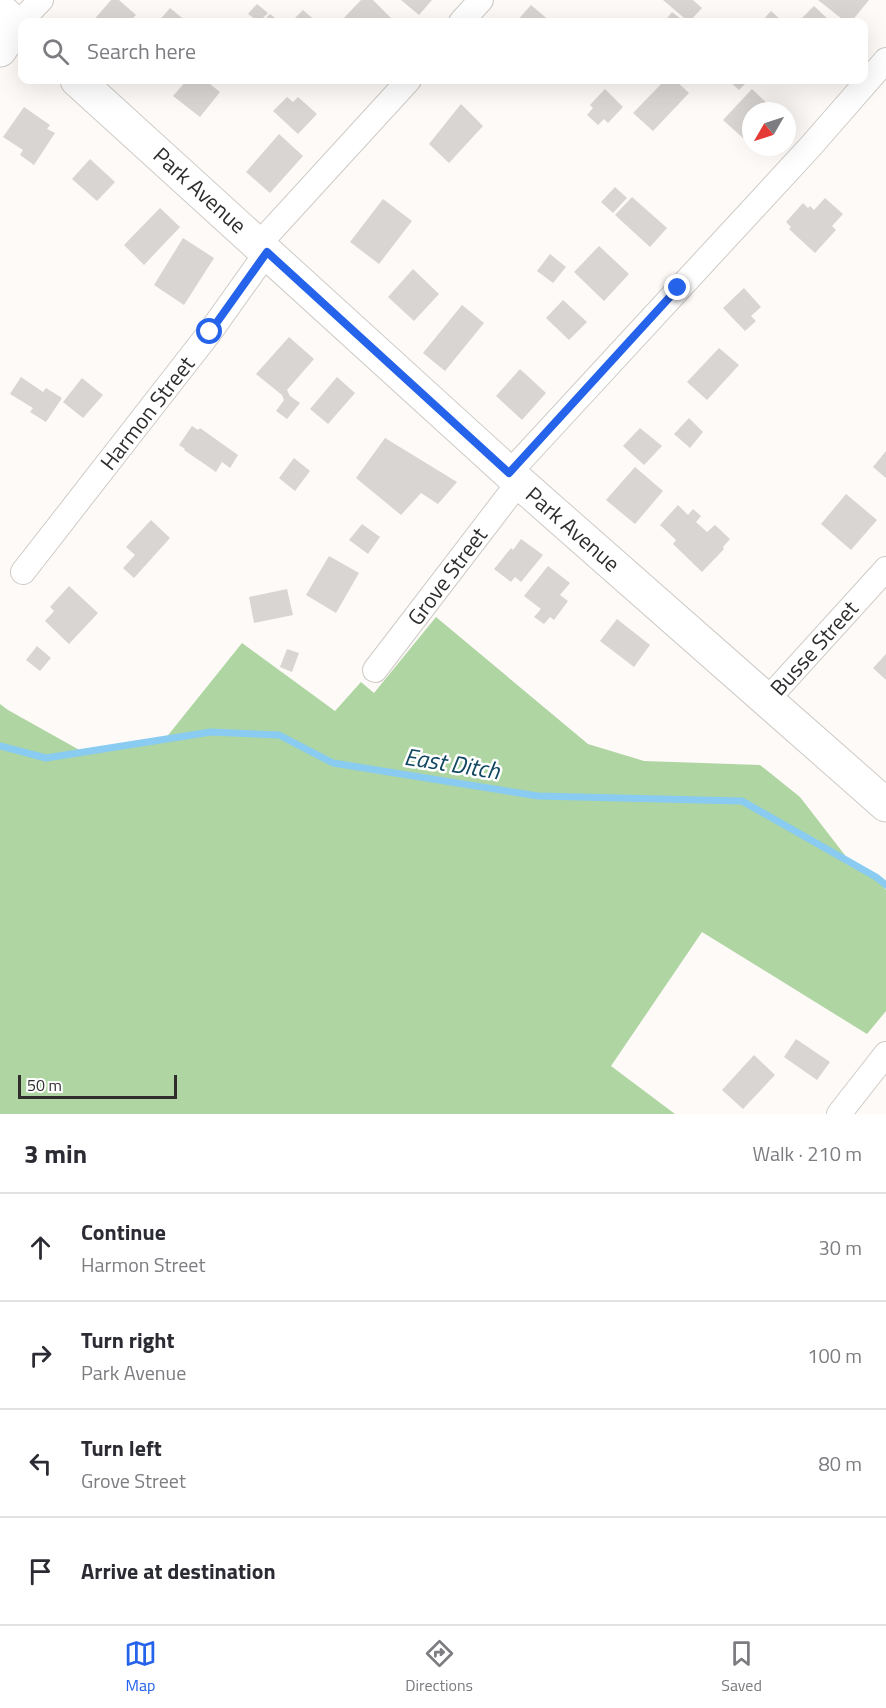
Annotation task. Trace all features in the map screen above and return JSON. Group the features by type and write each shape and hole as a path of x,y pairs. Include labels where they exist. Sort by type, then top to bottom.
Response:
{"street":[{"path":"22,18 41,0"},
{"path":"465,18 481,0"},
{"name":"Grove Street","path":"868,81 886,60"},
{"name":"Park Avenue","path":"81,84 514,477 886,805"},
{"name":"Harmon Street","path":"23,572 210,332 263,248 406,84"},
{"name":"Grove Street","path":"375,670 514,477 865,84"},
{"name":"Busse Street","path":"767,700 886,569"},
{"path":"839,1114 886,1054"}],"green space":[{"path":"436,617 588,744 644,761 760,765 800,797 851,863 876,877 886,890 886,1011 867,1034 702,932 611,1066 675,1114 0,1114 0,704 83,752 165,739 242,643 335,711 361,682 374,693"}],"building":[{"path":"111,0 119,0 136,15 133,18 95,18"},
{"path":"361,0 373,0 391,18 344,18"},
{"path":"401,0 432,0 419,15"},
{"path":"663,0 693,0 702,8 693,18 684,18"},
{"path":"818,0 869,0 854,18 841,18"},
{"path":"257,4 268,13 263,18 254,18 248,14"},
{"path":"531,5 546,18 520,18"},
{"path":"814,6 827,18 802,18"},
{"path":"170,8 182,18 161,18"},
{"path":"303,10 312,18 295,18"},
{"path":"771,11 779,18 765,18"},
{"path":"672,12 680,18 667,18"},
{"path":"184,84 210,84 220,92 200,117 173,96"},
{"path":"661,84 679,84 689,93 653,131 633,113"},
{"path":"732,84 745,84 739,90"},
{"path":"605,89 623,107 608,123 604,119 598,125 587,115 593,108 590,105"},
{"path":"752,89 766,102 742,102 742,137 723,120"},
{"path":"287,97 293,102 298,97 317,114 298,134 273,111"},
{"path":"461,104 483,126 449,163 429,144"},
{"path":"24,107 50,125 47,129 55,133 34,165 20,155 23,150 3,137"},
{"path":"279,134 303,156 270,193 246,172"},
{"path":"90,159 115,182 97,201 72,179"},
{"path":"615,187 627,198 613,213 601,202"},
{"path":"632,197 667,228 650,247 615,215"},
{"path":"825,198 843,214 832,226 836,230 815,253 789,229 791,227 786,222 803,203 814,210"},
{"path":"383,199 412,221 379,264 350,242"},
{"path":"160,208 180,227 144,265 124,245"},
{"path":"183,238 214,258 184,305 154,285"},
{"path":"599,246 629,274 604,301 574,272"},
{"path":"550,254 566,267 553,283 537,271"},
{"path":"413,269 439,294 414,321 388,297"},
{"path":"744,288 761,307 751,316 756,321 745,331 723,308"},
{"path":"563,300 587,322 569,340 546,318"},
{"path":"462,305 484,323 445,371 423,353"},
{"path":"289,337 314,359 287,390 290,396 300,403 287,419 276,411 284,400 282,395 256,374"},
{"path":"719,348 739,365 707,400 687,382"},
{"path":"520,369 546,393 522,420 496,396"},
{"path":"21,377 43,392 46,388 62,398 46,422 30,412 33,408 10,394"},
{"path":"337,377 355,393 328,424 310,409"},
{"path":"82,378 103,395 83,418 63,402"},
{"path":"689,418 703,432 690,448 674,434"},
{"path":"192,426 198,430 200,428 238,455 230,468 222,462 216,472 179,445"},
{"path":"640,428 662,446 644,465 623,446"},
{"path":"385,438 457,482 438,504 421,493 401,515 356,478"},
{"path":"886,451 886,478 873,467"},
{"path":"294,458 310,471 295,491 279,478"},
{"path":"635,467 663,491 635,524 606,500"},
{"path":"846,494 877,520 851,550 821,524"},
{"path":"678,505 688,515 693,509 701,516 696,522 707,532 715,525 730,539 723,547 724,549 702,572 673,544 676,540 660,525"},
{"path":"151,520 170,538 134,578 123,568 135,555 126,547"},
{"path":"362,524 380,537 368,554 349,540"},
{"path":"521,539 543,555 521,582 515,577 511,582 494,569"},
{"path":"329,556 359,573 336,613 306,595"},
{"path":"548,566 570,583 560,595 568,601 554,620 550,617 544,624 534,617 541,609 524,596"},
{"path":"69,586 98,613 69,644 45,621 54,611 50,607"},
{"path":"287,589 293,615 254,623 249,597"},
{"path":"617,619 650,645 634,667 600,641"},
{"path":"37,646 51,658 40,671 26,660"},
{"path":"287,649 299,653 292,672 280,667"},
{"path":"886,654 886,680 873,668"},
{"path":"796,1039 830,1062 817,1080 784,1057"},
{"path":"754,1055 775,1075 743,1109 722,1090"}],"waterway":[{"name":"East Ditch","path":"0,746 46,758 211,732 279,735 333,763 538,796 742,801 876,877 886,885"}],"route":[{"path":"210,332 267,252 509,473 678,288"}]}
